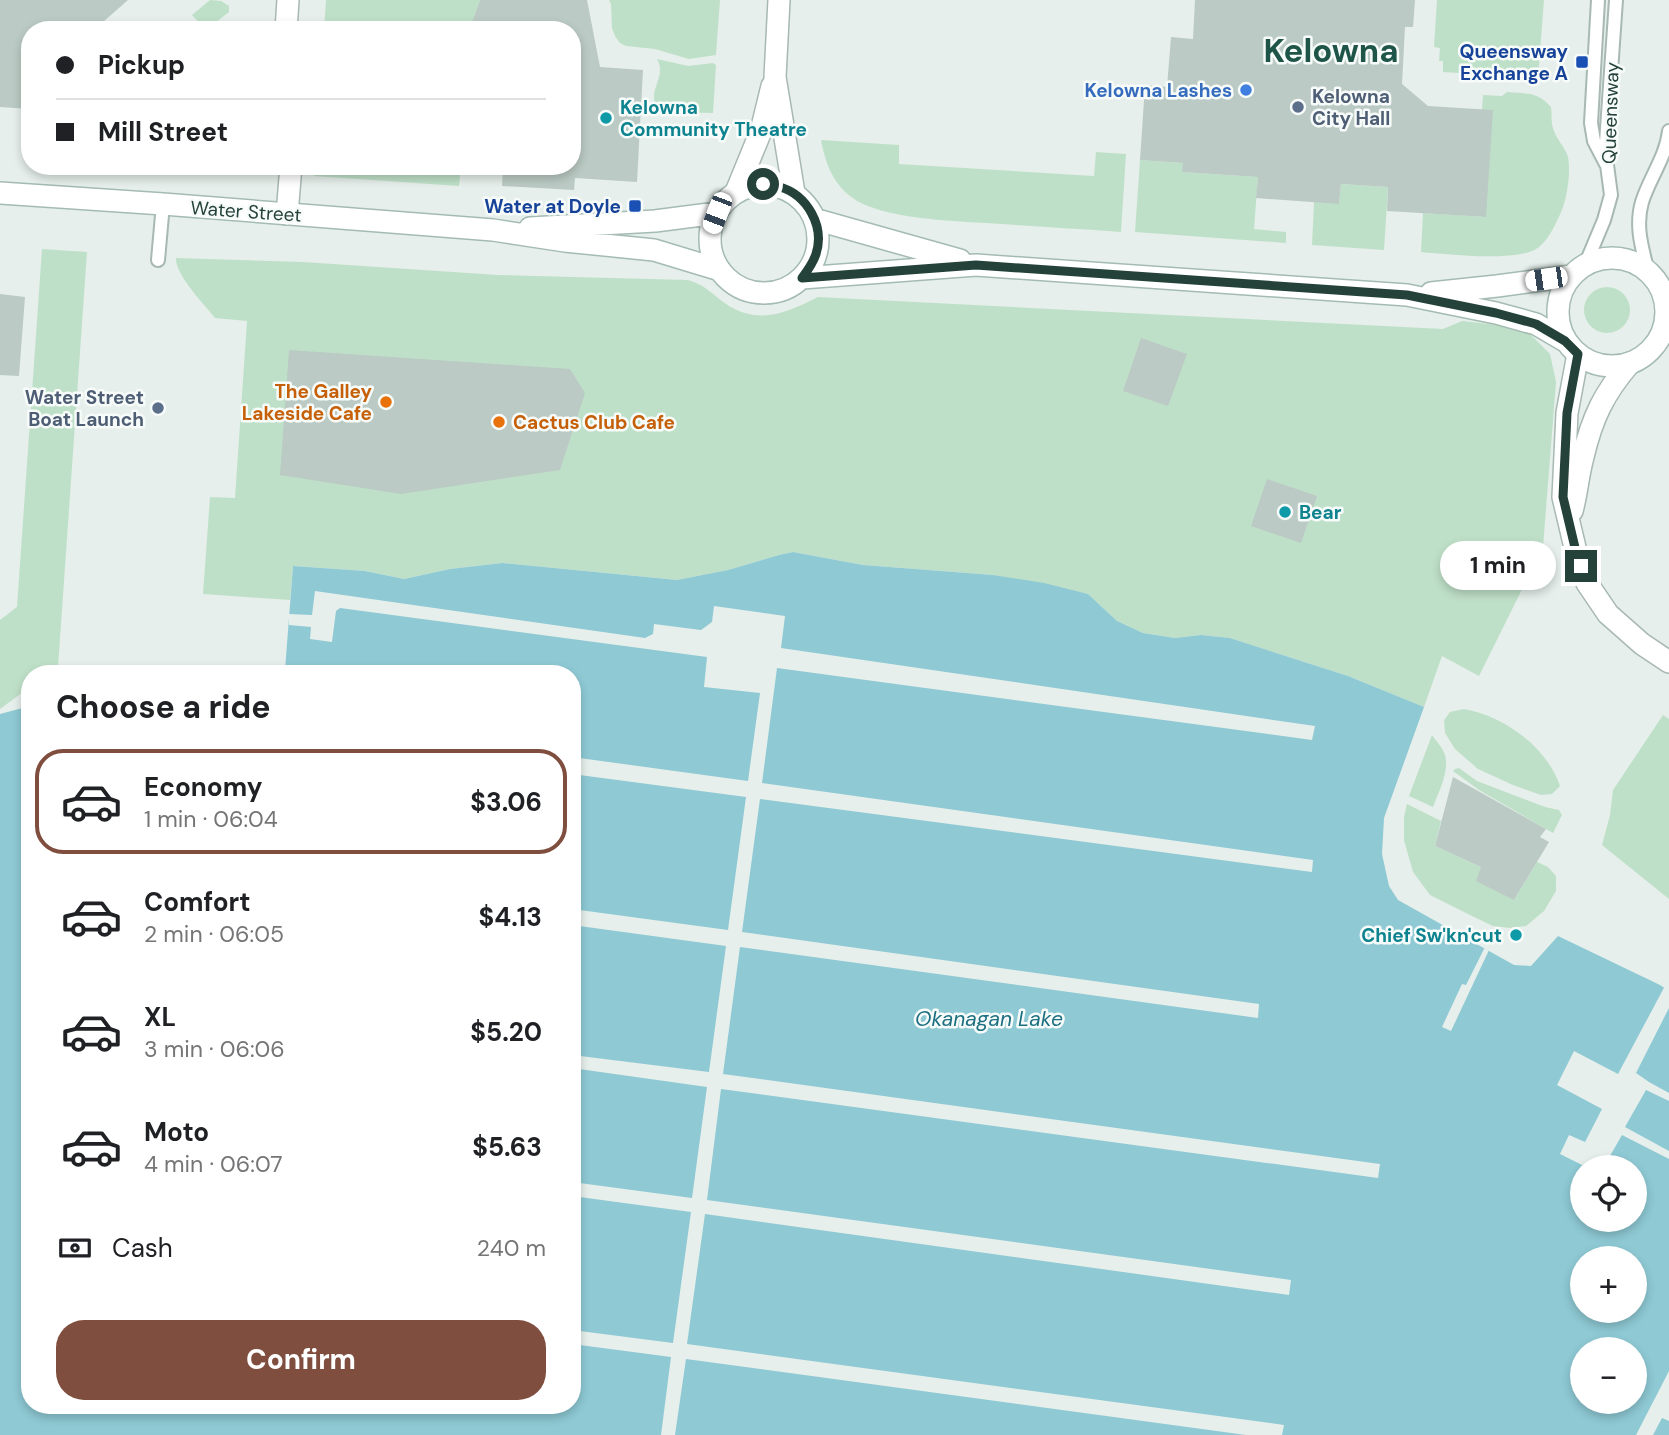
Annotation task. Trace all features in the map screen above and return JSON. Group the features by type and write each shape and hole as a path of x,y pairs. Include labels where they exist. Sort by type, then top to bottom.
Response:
{"main road":[{"path":"287,21 288,0"},
{"path":"736,192 761,131 775,77 779,0"},
{"path":"775,77 794,193"},
{"path":"287,214 290,175"},
{"path":"763,184 794,193 806,204 818,234 817,251 811,265 802,278 789,287 775,292 759,293 744,289 720,270 713,256 710,241 717,213 725,201 736,192 749,187 763,184"},
{"name":"Water Street","path":"0,193 493,230 654,250 720,270"},
{"name":"Water Street","path":"493,230 655,221 717,213"},
{"path":"814,219 976,265"},
{"path":"802,278 976,265 1407,295 1536,324 1594,363 1612,366 1630,363 1662,340 1664,299 1659,281 1629,260 1607,258 1578,269 1497,286 1407,295"},
{"path":"1578,269 1561,292 1558,310 1559,321 1572,347 1563,497 1569,524 1587,583 1608,614 1642,644 1669,662"},
{"path":"1569,524 1582,457 1595,417 1606,394 1630,363"}],"lane":[{"path":"1598,0 1591,123 1594,141 1607,166"},
{"name":"Queensway","path":"1578,269 1604,220 1611,195 1607,166 1608,120 1616,0"},
{"path":"1659,281 1639,239 1639,221 1642,201 1664,154 1669,131"},
{"path":"159,260 163,204"}],"green space":[{"path":"210,0 221,1 229,6 229,12 218,21 198,21 192,15"},
{"path":"326,0 480,0 472,21 325,21"},
{"path":"609,0 720,0 716,55 689,59 620,43 612,28"},
{"path":"1437,0 1544,0 1538,78 1443,72 1443,61 1439,61 1440,48 1434,47"},
{"path":"657,59 688,66 713,63 716,65 713,113 671,112 656,106 654,94 660,71"},
{"path":"1507,92 1536,96 1551,107 1553,128 1568,157 1569,177 1565,198 1552,230 1539,247 1516,255 1421,252 1423,213 1486,217 1483,95 1502,96"},
{"path":"821,140 899,145 899,164 1094,176 1096,152 1126,154 1121,232 923,218 881,210 850,196 838,184 827,163"},
{"path":"1140,160 1183,163 1183,172 1258,177 1254,229 1286,232 1286,243 1135,232"},
{"path":"314,175 460,175 459,186"},
{"path":"1341,184 1388,187 1384,250 1312,245 1314,202 1339,203"},
{"path":"42,249 87,252 58,665 21,665 21,694 0,709 0,620 17,607"},
{"path":"176,258 303,262 498,275 688,280 705,288 729,306 752,315 785,311 818,297 1443,329 1462,321 1524,328 1550,354 1556,382 1543,547 1479,676 1442,656 1424,707 1348,676 1230,638 1201,635 1175,638 1143,633 1117,621 1088,594 993,575 863,565 793,552 728,570 677,580 502,563 450,569 404,579 365,571 293,566 290,600 203,594 210,497 235,498 247,321 215,318 185,281"},
{"path":"1607,287 1623,294 1630,310 1623,326 1607,333 1591,326 1584,310 1591,294"},
{"path":"1464,709 1494,719 1522,736 1545,758 1560,786 1552,794 1541,795 1478,769 1455,749 1445,733 1444,720 1450,712"},
{"path":"1663,715 1669,719 1669,899 1602,845 1613,790"},
{"path":"1432,735 1443,750 1446,761 1443,782 1433,807 1409,796"},
{"path":"1459,768 1477,781 1559,810 1562,815 1553,833 1479,790 1453,771"},
{"path":"1407,804 1441,821 1435,846 1481,867 1514,900 1537,862 1548,867 1556,876 1556,891 1544,911 1526,926 1493,926 1430,895 1413,872 1404,840"}],"water":[{"name":"Okanagan Lake","path":"793,552 863,565 993,575 1044,583 1088,594 1117,621 1143,633 1175,638 1201,635 1230,638 1348,676 1424,707 1384,818 1382,854 1389,886 1398,900 1514,965 1531,966 1558,936 1669,991 1669,1435 0,1435 0,714 21,708 21,1414 581,1414 581,665 285,665 293,566 365,571 404,579 450,569 502,563 677,580 728,570"}],"pier":[{"path":"315,591 645,638 653,634 654,624 701,630 712,622 714,606 785,616 781,648 1315,726 1312,740 777,668 762,783 1313,860 1312,872 760,799 742,932 1259,1004 1258,1018 740,947 723,1074 1380,1164 1378,1178 721,1089 707,1200 1291,1280 1289,1295 705,1214 687,1344 1284,1425 1282,1435 1246,1435 686,1359 675,1435 661,1435 671,1357 581,1345 581,1331 673,1343 691,1212 581,1197 581,1183 692,1198 707,1087 581,1069 581,1056 709,1072 726,946 581,926 581,910 728,930 746,797 581,775 581,758 748,781 760,693 704,687 707,657 340,608 336,611 332,642 310,639 311,627 289,625 289,614 312,615"},
{"path":"1486,945 1490,948 1451,1031 1442,1027 1462,984 1466,985"},
{"path":"1666,984 1669,987 1669,1008 1636,1073 1669,1093 1669,1101 1646,1090 1625,1127 1669,1151 1669,1159 1622,1135 1611,1155 1570,1155 1570,1159 1560,1154 1569,1135 1585,1142 1602,1109 1557,1085 1574,1051 1618,1074"},
{"path":"1669,1371 1669,1421 1662,1418 1653,1435 1636,1435"}],"building":[{"path":"0,0 128,0 104,21 21,21 21,108 0,107"},
{"name":"Kelowna Community Theatre","path":"480,0 587,0 600,67 643,70 637,182 575,178 574,190 502,186 503,175 581,175 581,21 472,21"},
{"name":"Kelowna City Hall","path":"1195,0 1415,0 1413,27 1405,27 1402,84 1428,106 1493,110 1486,217 1387,211 1388,187 1341,184 1339,204 1256,198 1258,177 1182,172 1183,163 1140,160 1145,85 1167,87 1171,37 1193,39"},
{"path":"0,294 25,297 19,376 0,375"},
{"path":"1141,338 1187,354 1168,406 1123,391"},
{"path":"289,350 570,369 585,393 560,470 401,494 280,475"},
{"path":"1267,479 1317,496 1301,543 1251,526"},
{"path":"1453,777 1546,829 1540,837 1549,842 1514,900 1476,881 1481,867 1435,846"}],"place":[{"name":"Queensway Exchange A","path":"1582,62"},
{"name":"Kelowna Lashes","path":"1246,90"},
{"name":"Kelowna City Hall","path":"1298,107"},
{"name":"Kelowna Community Theatre","path":"606,118"},
{"name":"Water at Doyle","path":"635,206"},
{"name":"The Galley Lakeside Cafe","path":"386,402"},
{"name":"Water Street Boat Launch","path":"158,408"},
{"name":"Cactus Club Cafe","path":"499,422"},
{"name":"Bear","path":"1285,512"},
{"name":"Chief Sw'kn'cut","path":"1516,935"}],"district":[{"name":"Kelowna","path":"1331,50"}],"route":[{"path":"763,184 794,193 806,204 814,219 818,234 817,251 802,278 976,265 1407,295 1536,324 1565,341 1578,354 1567,413 1563,497 1581,566"}]}
